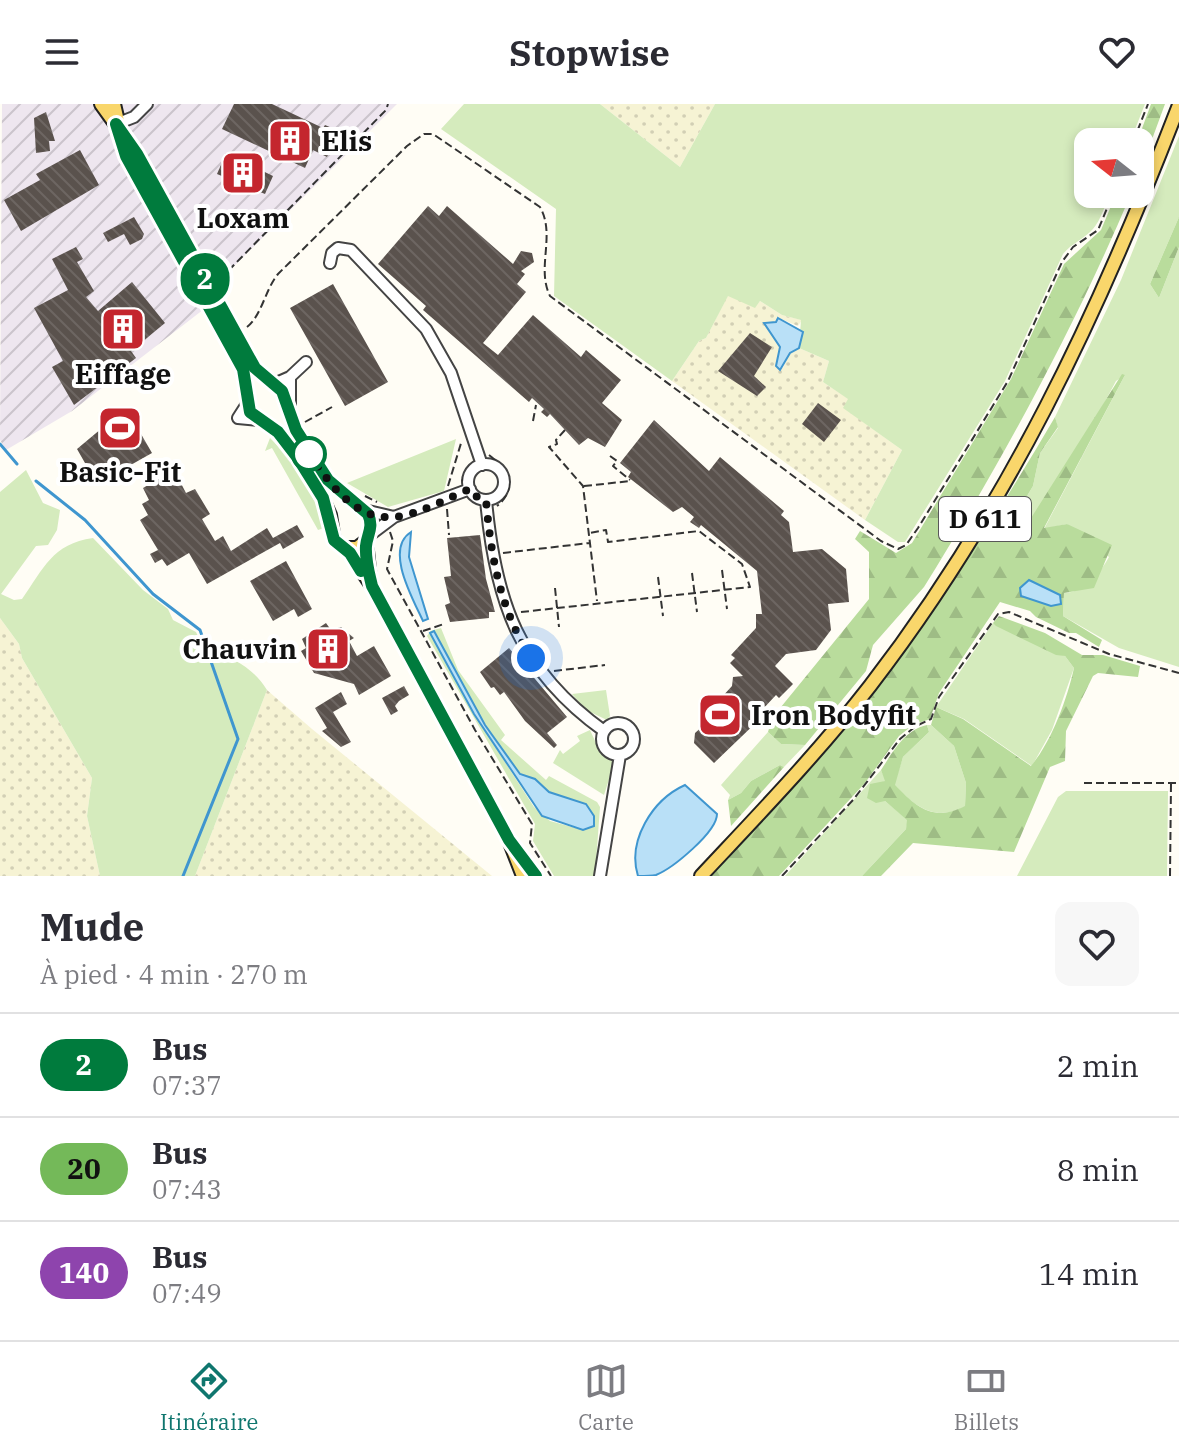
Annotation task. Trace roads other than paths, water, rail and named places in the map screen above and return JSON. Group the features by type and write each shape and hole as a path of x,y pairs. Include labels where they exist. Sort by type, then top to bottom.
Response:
{"main road":[{"path":"101,104 137,154 255,368 282,391 306,448 328,480 364,510 371,521 368,538 372,586"},
{"path":"114,104 116,124 126,156 243,369 248,399 259,420 283,437 315,482 330,515 334,540 346,548 372,586 509,840 523,876"},
{"name":"D 611","path":"1154,157 1176,105"},
{"name":"D 611","path":"701,876 850,711 916,622 978,529 1043,418 1087,329 1176,105"},
{"name":"D 611","path":"689,876 812,746 866,681 943,574 999,483 1051,389 1132,208"},
{"path":"248,399 255,385 271,383"},
{"path":"346,548 357,548 368,538"},
{"path":"509,840 536,876"}],"street":[{"path":"116,124 147,104"},
{"path":"330,263 338,248 351,250 426,329 451,373 482,465"},
{"path":"271,383 290,377 306,362"},
{"path":"290,377 290,415"},
{"path":"482,465 498,469 504,481 500,493 486,500 477,497 470,489 470,474 482,465"},
{"path":"368,538 394,517 470,489"},
{"path":"486,500 492,554 507,613 543,675 568,703 604,731"},
{"path":"364,510 394,517"},
{"path":"600,876 620,755 633,745 632,729 616,723 604,731 602,740 606,750 620,755"}],"water":[{"path":"778,318 803,332 799,348 790,353 780,370 776,366 780,347 764,323 776,322"},
{"path":"411,532 409,557 428,619 423,621 400,562 403,540"},
{"path":"1029,580 1060,595 1061,604 1051,606 1021,596 1020,588"},
{"path":"434,631 485,725 520,774 535,779 549,792 586,804 594,816 594,826 583,830 542,816 474,714 430,633"},
{"path":"685,785 717,814 715,822 693,849 673,865 656,875 638,876 636,849 645,823 662,801"}],"waterway":[{"path":"0,444 17,464"},
{"path":"36,481 85,520 153,594 200,630 238,739 183,876"}],"place":[{"name":"Elis","path":"290,141"},
{"name":"Loxam","path":"243,173"},
{"name":"Eiffage","path":"123,329"},
{"name":"Basic-Fit","path":"120,428"},
{"name":"Chauvin","path":"328,649"},
{"name":"Iron Bodyfit","path":"720,715"}]}
